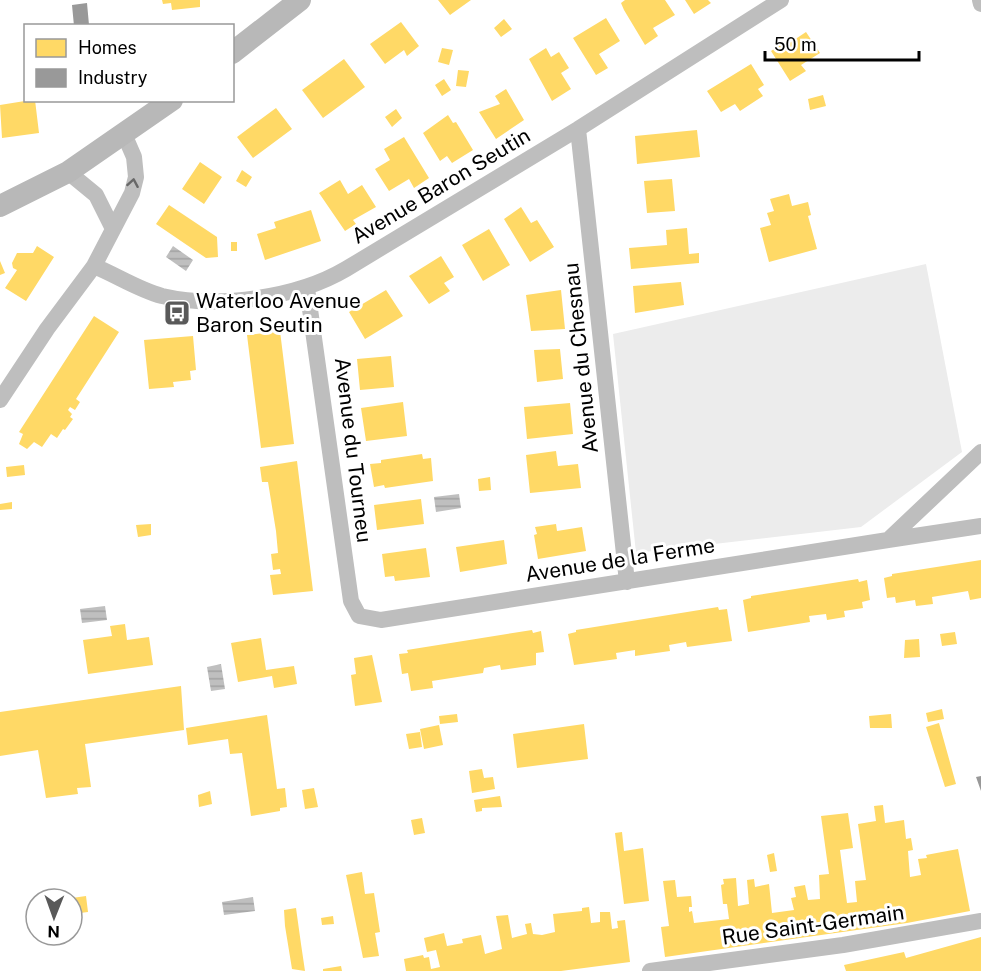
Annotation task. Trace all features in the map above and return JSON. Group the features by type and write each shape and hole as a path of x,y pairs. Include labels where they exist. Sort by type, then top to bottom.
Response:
{"main road":[{"path":"234,51 300,0"},
{"path":"0,206 68,172 169,102"}],"street":[{"name":"Avenue Baron Seutin","path":"94,266 161,296 203,300 273,295 307,288 346,269 578,129 781,0"},
{"name":"Avenue du Chesnau","path":"578,129 627,582"},
{"path":"0,400 47,329 94,266 132,193 136,177 134,158 124,134"},
{"path":"68,172 96,195 113,229"},
{"name":"Avenue du Tourneu","path":"307,288 351,601 359,616"},
{"path":"888,540 981,452"},
{"name":"Avenue de la Ferme","path":"359,616 381,620 981,526"},
{"name":"Rue Saint-Germain","path":"650,971 843,945 981,921"}],"shaded area":[{"path":"173,246 193,260 186,271 166,257"},
{"path":"926,264 962,452 861,527 636,553 613,334"},
{"path":"459,494 461,508 436,512 434,497"},
{"path":"105,606 107,620 82,623 80,609"},
{"path":"221,664 225,689 211,691 207,667"},
{"path":"253,897 255,911 224,915 222,902"}],"building: Homes":[{"path":"162,0 200,0 200,7 172,10 171,3 163,4"},
{"path":"438,0 471,0 450,15"},
{"path":"625,0 665,0 675,15 653,28 658,36 645,45 624,10 621,3"},
{"path":"685,0 708,0 711,3 694,14"},
{"path":"606,18 620,41 599,54 608,68 596,75 573,38"},
{"path":"504,19 512,29 501,37 494,28"},
{"path":"401,22 419,46 407,56 404,50 385,64 370,44"},
{"path":"806,32 820,53 801,65 806,71 790,81 771,51 780,45 782,48"},
{"path":"442,48 453,50 449,65 438,62"},
{"path":"546,48 551,57 559,52 569,68 561,73 571,89 552,101 529,59"},
{"path":"344,59 365,87 323,118 302,90"},
{"path":"751,64 764,85 758,89 763,96 740,111 735,104 721,112 707,91"},
{"path":"458,70 469,71 466,87 456,86"},
{"path":"444,79 451,90 442,96 435,85"},
{"path":"506,89 524,120 496,139 479,112 500,104 495,96"},
{"path":"823,95 826,106 810,110 808,99"},
{"path":"24,101 35,102 39,133 2,138 0,105"},
{"path":"276,108 292,129 253,158 237,137"},
{"path":"396,109 402,118 392,127 385,117"},
{"path":"448,115 453,123 456,122 473,150 452,163 447,156 440,161 423,133"},
{"path":"697,130 700,157 637,164 635,136"},
{"path":"404,137 429,178 414,188 409,179 389,191 375,169 390,160 384,149"},
{"path":"200,162 222,177 204,204 182,189"},
{"path":"242,170 252,177 246,187 236,181"},
{"path":"672,179 675,211 647,213 644,181"},
{"path":"340,180 348,194 362,185 376,207 353,220 356,224 345,231 319,193"},
{"path":"789,194 792,206 808,202 811,215 808,216 817,249 769,262 760,228 771,225 767,213 774,211 770,199"},
{"path":"169,205 217,237 218,257 206,258 156,224"},
{"path":"521,207 531,223 537,220 554,247 530,262 504,219"},
{"path":"311,210 321,241 265,260 257,234 276,228 274,222"},
{"path":"687,228 689,254 699,253 699,263 631,269 629,248 667,245 666,230"},
{"path":"489,229 510,265 483,281 462,245"},
{"path":"231,242 237,242 237,251 231,251"},
{"path":"37,246 54,257 26,301 5,288 17,270 13,268 12,263 17,253 33,253"},
{"path":"441,256 454,277 444,283 450,291 429,304 409,276"},
{"path":"0,261 5,273 0,275"},
{"path":"681,282 684,305 635,313 633,286"},
{"path":"386,290 403,316 365,339 349,312"},
{"path":"561,290 565,329 531,331 526,295"},
{"path":"94,316 119,332 76,399 80,402 75,410 70,407 68,410 73,419 65,430 63,429 57,438 51,434 42,447 34,442 27,449 19,444 23,434 19,432"},
{"path":"280,331 294,444 261,448 247,335"},
{"path":"193,336 196,370 190,371 191,380 173,382 174,387 149,389 144,340"},
{"path":"560,349 563,379 537,382 534,350"},
{"path":"391,356 394,387 360,390 357,359"},
{"path":"403,402 407,436 366,441 361,408"},
{"path":"570,403 573,434 527,439 524,407"},
{"path":"556,451 558,466 578,464 581,488 530,493 526,455"},
{"path":"422,454 423,459 431,458 433,481 385,488 384,485 374,487 370,464 381,463 381,460"},
{"path":"297,461 313,591 273,595 270,575 281,574 280,569 273,570 271,554 278,553 276,531 268,482 262,482 260,467"},
{"path":"24,465 25,475 7,477 6,467"},
{"path":"490,477 491,490 479,491 478,479"},
{"path":"421,499 424,524 377,530 374,505"},
{"path":"12,502 12,509 0,510 0,504"},
{"path":"151,524 151,535 138,537 136,525"},
{"path":"556,524 557,531 582,527 586,551 538,559 535,527"},
{"path":"504,540 507,564 460,572 456,547"},
{"path":"426,548 430,577 395,581 394,576 385,577 382,554"},
{"path":"981,560 981,598 970,600 968,591 932,597 933,604 916,606 915,600 896,603 895,597 887,598 884,578 892,574"},
{"path":"858,579 859,582 867,580 870,600 862,602 863,608 844,611 845,617 827,620 826,614 809,616 810,622 748,632 743,600 751,596"},
{"path":"718,607 719,610 727,609 732,641 687,647 686,642 669,645 670,651 635,656 635,650 616,653 617,659 574,665 568,634 576,630"},
{"path":"125,624 127,640 149,637 153,665 88,674 83,640 112,636 110,626"},
{"path":"532,630 533,633 541,631 544,652 536,653 536,665 501,670 500,665 484,668 483,673 432,681 433,688 411,691 408,673 402,674 399,654 408,653 407,650"},
{"path":"955,632 957,644 942,646 940,634"},
{"path":"261,638 266,670 294,666 297,684 274,688 272,676 238,682 231,643"},
{"path":"919,639 920,657 904,658 905,640"},
{"path":"372,655 382,702 355,706 351,675 356,674 354,658"},
{"path":"181,686 184,730 85,744 91,787 77,788 78,794 46,798 38,750 0,756 0,712"},
{"path":"942,709 944,719 928,722 926,713"},
{"path":"457,714 458,722 440,724 439,716"},
{"path":"891,714 892,728 870,728 869,716"},
{"path":"267,715 277,789 285,788 287,807 280,808 280,811 251,816 242,753 230,754 228,739 188,745 186,728"},
{"path":"939,723 956,784 945,787 926,727"},
{"path":"584,724 588,759 517,768 513,734"},
{"path":"439,725 443,745 424,749 420,729"},
{"path":"420,732 422,747 409,749 406,734"},
{"path":"482,769 484,778 493,777 495,789 472,793 469,771"},
{"path":"314,788 318,807 305,809 302,790"},
{"path":"210,791 212,804 199,807 198,795"},
{"path":"500,796 502,807 482,808 482,811 476,812 474,800"},
{"path":"883,805 885,823 904,820 906,839 911,838 913,850 908,851 910,877 921,875 918,859 927,858 926,855 958,849 970,911 907,923 665,957 661,927 669,926 663,881 675,880 677,897 691,896 692,907 689,907 689,912 692,911 694,923 729,919 727,904 723,904 721,885 724,884 723,879 736,878 738,906 749,904 747,880 754,879 755,887 769,884 772,913 794,910 791,898 796,897 794,887 805,885 808,900 820,899 819,875 829,874 821,816 848,813 853,848 840,850 847,903 857,902 855,881 866,880 858,824 876,821 874,806"},
{"path":"422,818 425,833 414,835 411,820"},
{"path":"622,832 624,851 643,848 649,901 624,904 615,833"},
{"path":"774,853 777,871 770,872 767,855"},
{"path":"362,872 365,894 374,893 380,932 375,933 379,956 363,958 346,875"},
{"path":"84,896 86,896 88,912 84,912"},
{"path":"589,907 591,923 600,922 600,912 610,912 612,929 618,928 617,921 625,920 630,962 561,971 406,971 404,959 423,955 424,958 429,957 431,969 440,967 436,950 427,952 424,938 444,933 447,946 463,943 462,939 481,935 485,954 502,949 496,916 508,915 512,938 527,934 525,924 531,923 533,934 542,935 555,932 553,914 582,911 582,908"},
{"path":"296,908 305,971 292,969 285,926 284,910"},
{"path":"333,916 334,924 322,925 321,918"},
{"path":"981,937 981,971 846,971 844,965 904,952 906,958"},
{"path":"341,966 342,971 323,971 323,969"}],"building: Industry":[{"path":"87,3 89,24 74,24 72,5"},
{"path":"981,776 981,791 976,777"}],"place":[{"name":"Waterloo Avenue Baron Seutin","path":"177,313"}]}
